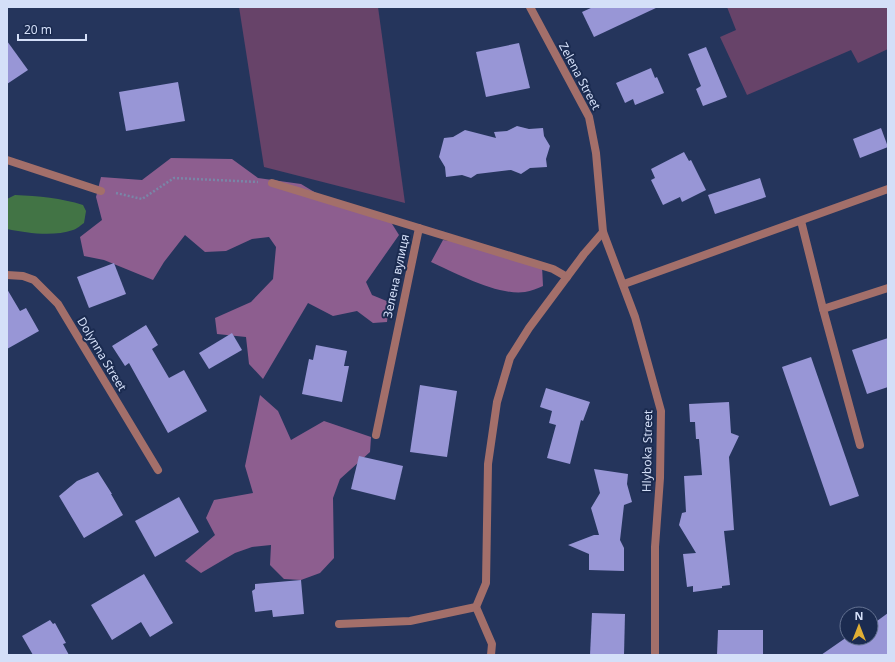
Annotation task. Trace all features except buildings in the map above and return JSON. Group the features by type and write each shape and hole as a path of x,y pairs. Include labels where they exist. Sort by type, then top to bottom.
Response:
{"street":[{"name":"Zelena Street","path":"530,7 589,117 596,153 603,232"},
{"path":"7,160 102,191"},
{"path":"272,183 419,228"},
{"path":"624,284 888,189"},
{"path":"801,221 860,445"},
{"name":"Зелена вулиця","path":"376,436 419,228 553,269 567,277"},
{"path":"491,655 492,644 476,607 486,583 488,464 497,402 510,358 529,328 584,254 603,232"},
{"name":"Hlyboka Street","path":"603,232 624,284 635,317 661,411 660,478 655,547 655,655"},
{"name":"Dolynna Street","path":"7,275 23,276 34,280 58,304 158,470"},
{"path":"823,309 888,288"},
{"path":"340,624 410,621 476,607"}],"path":[{"path":"102,191 142,199 174,178 272,183"}],"shaded area":[{"path":"239,7 378,7 405,203 264,167"},
{"path":"727,7 888,7 888,49 858,63 851,50 747,95 720,37 736,30"},
{"path":"171,158 232,159 258,178 301,184 331,202 389,219 399,235 366,282 372,295 389,302 387,322 373,323 357,311 333,316 308,303 263,379 249,364 246,337 217,334 215,318 251,302 273,279 276,247 269,237 252,239 226,251 205,252 185,235 164,262 153,280 104,260 84,256 80,237 102,220 96,197 101,177 142,180"},
{"path":"15,195 50,198 83,205 86,211 84,223 77,228 65,232 49,234 7,229 7,199"},
{"path":"443,240 483,245 542,266 543,286 525,292 502,291 477,283 452,272 431,262"},
{"path":"260,395 278,411 291,440 324,421 371,437 370,452 340,479 333,498 334,558 320,573 301,580 284,579 270,565 271,545 252,547 235,553 201,573 185,561 215,535 206,518 214,500 253,493 245,466"}]}
